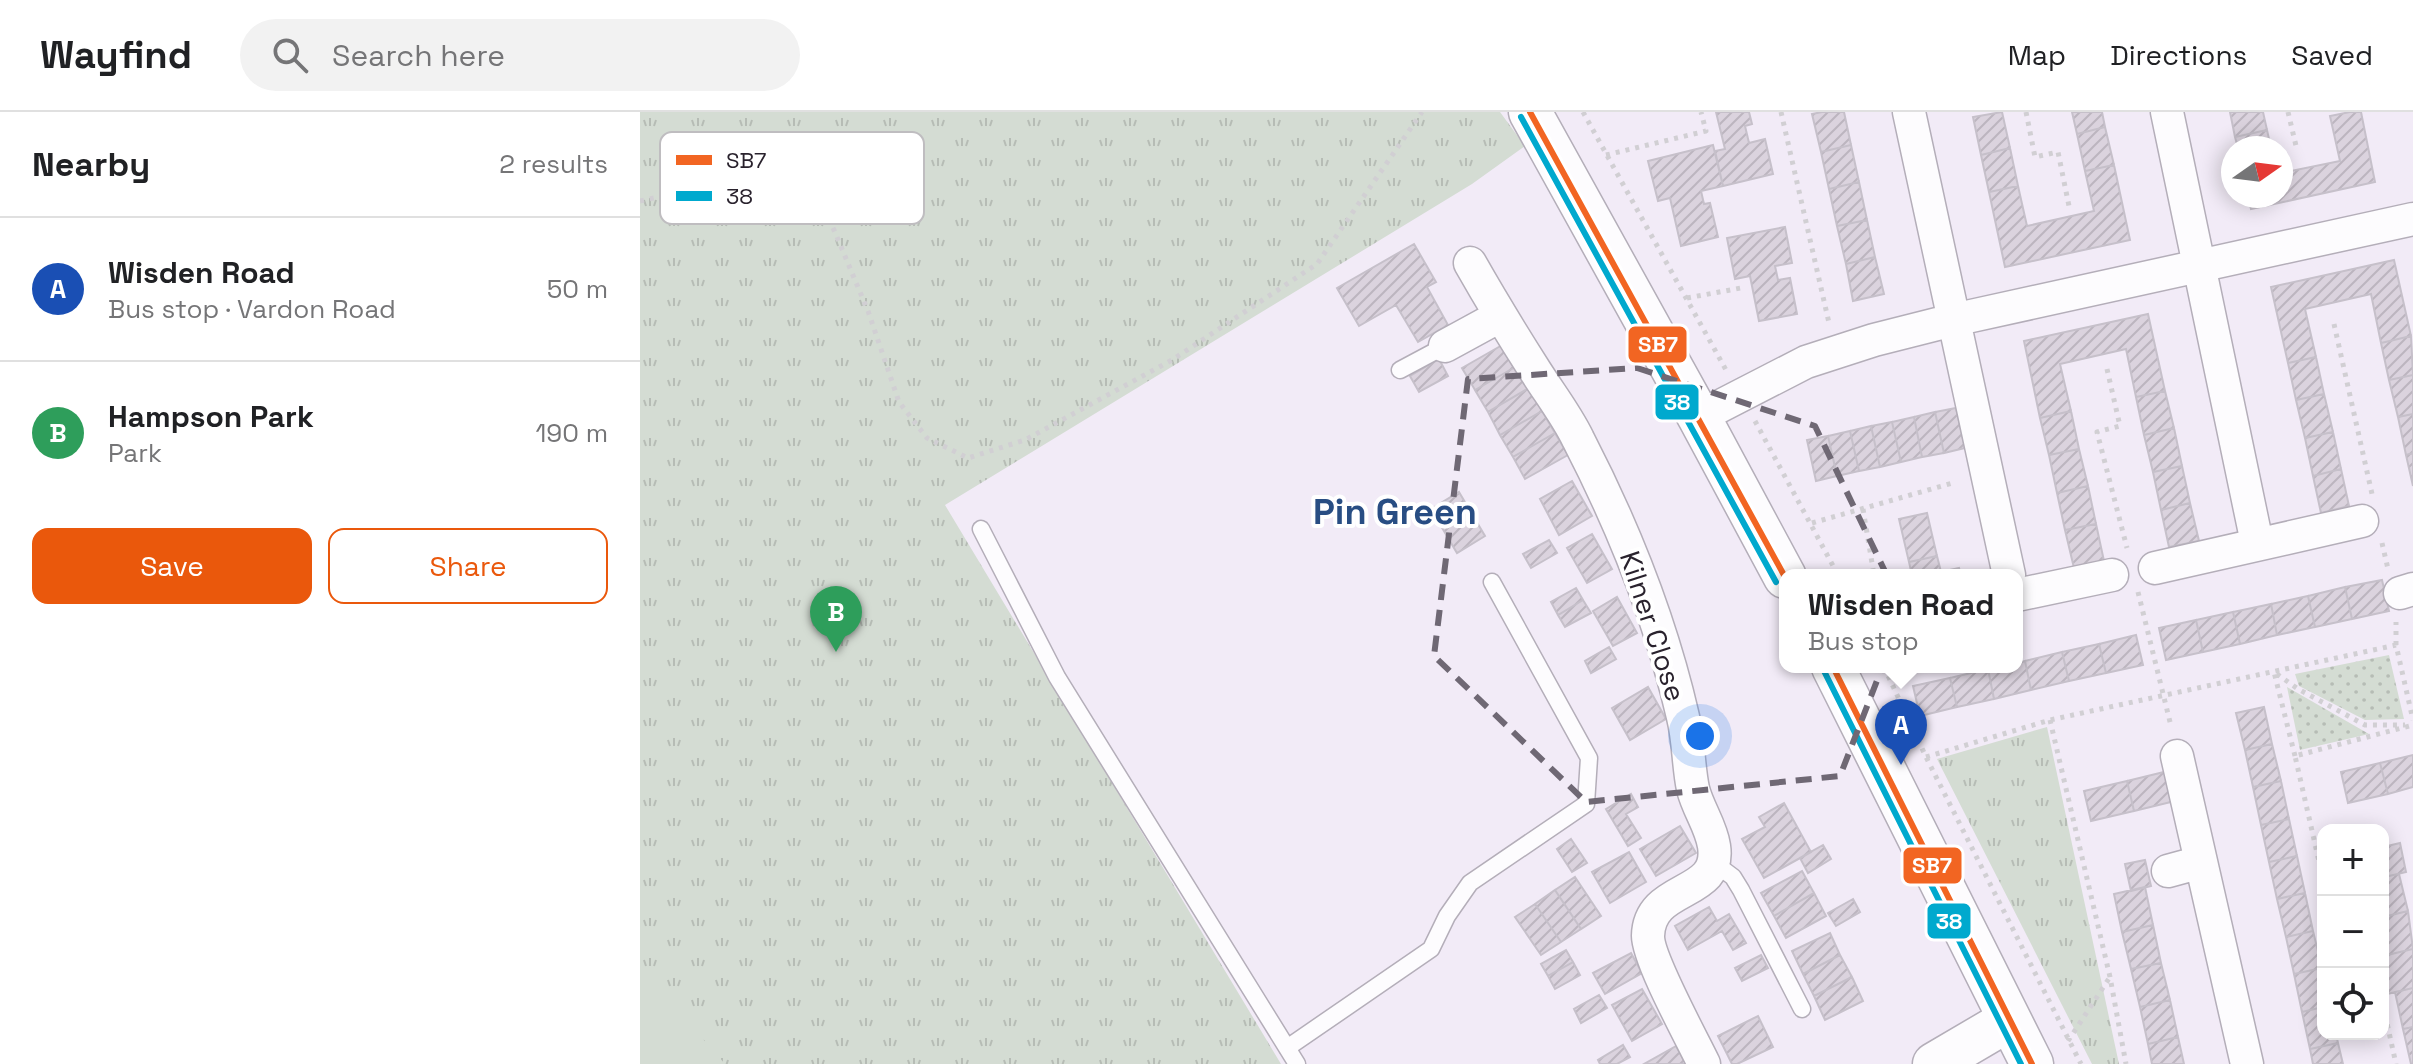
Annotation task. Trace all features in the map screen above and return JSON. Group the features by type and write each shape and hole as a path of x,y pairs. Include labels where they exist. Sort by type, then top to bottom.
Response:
{"street":[{"path":"1530,112 1781,569"},
{"path":"1909,112 2008,569"},
{"path":"2167,112 2257,543"},
{"path":"1699,417 1806,362 1836,351 1953,320 2413,219"},
{"name":"Kilner Close","path":"1470,263 1577,436 1631,552 1675,684 1684,721 1693,788 1714,842 1713,862"},
{"path":"1445,346 1500,316"},
{"path":"2155,568 2372,518"},
{"path":"2023,594 2112,575"},
{"path":"1836,673 2031,1062"},
{"path":"2177,756 2247,1064"},
{"path":"1704,1064 1655,961 1648,939 1651,918 1656,909 1664,901 1696,886 1709,872 1713,862"},
{"path":"2168,871 2201,862"},
{"path":"1934,1064 2009,1020"}],"lane":[{"path":"1400,370 1445,346"},
{"path":"981,529 1057,677 1297,1064"},
{"path":"1287,1048 1431,949 1447,916 1470,883 1586,804 1589,758 1492,582"},
{"path":"1713,862 1733,877 1741,890 1802,1009"}],"path":[{"path":"831,224 868,311 899,402 927,438 968,458 1025,440 1172,360 1317,264 1422,112"},
{"path":"1583,112 1729,374"},
{"path":"1606,155 1706,131 1701,112"},
{"path":"1781,112 1836,351"},
{"path":"2026,112 2035,157 2058,152 2070,211"},
{"path":"2288,112 2297,150"},
{"path":"640,201 660,197"},
{"path":"1687,298 1746,287"},
{"path":"2334,324 2372,518 2400,594 2396,645 2413,723"},
{"path":"1750,413 1835,569"},
{"path":"1812,523 1956,482"},
{"path":"1863,509 1873,569"},
{"path":"1926,757 2050,720 2396,645"},
{"path":"2274,672 2298,689 2365,725 2413,723"},
{"path":"2274,672 2317,853"},
{"path":"1889,673 1926,757 2081,1064"},
{"path":"2050,720 2110,977 2126,1064"},
{"path":"2295,756 2413,723"},
{"path":"2031,1062 2068,1042 2110,977"},
{"path":"2389,1032 2396,1064"}],"highlighted area":[{"path":"1637,368 1815,426 1904,611 1840,776 1586,802 1434,656 1468,379"}],"green space":[{"path":"640,112 1500,112 1525,146 1472,184 945,505 1281,1064 640,1064"},
{"path":"2389,655 2404,719 2365,720 2299,686 2295,674"},
{"path":"2287,687 2369,734 2300,750"},
{"path":"2047,727 2119,1064 2092,1064 1937,759"},
{"path":"640,981 652,981 725,1064 656,1064 640,1051"}],"building":[{"path":"1716,112 1749,112 1752,124 1745,126 1749,143 1765,139 1773,174 1723,186 1715,151 1725,149"},
{"path":"1844,112 1851,145 1821,152 1812,114"},
{"path":"2002,112 2010,148 1981,155 1973,117"},
{"path":"2072,112 2102,112 2105,127 2077,134"},
{"path":"2230,112 2263,112 2267,130 2235,136"},
{"path":"2361,112 2375,182 2293,200 2293,171 2340,161 2330,116"},
{"path":"2105,127 2114,165 2085,171 2077,134"},
{"path":"2267,130 2268,136 2240,136"},
{"path":"1713,145 1723,186 1701,191 1704,204 1710,203 1718,237 1681,246 1670,198 1658,201 1648,161"},
{"path":"1851,145 1859,182 1829,189 1821,152"},
{"path":"2010,148 2018,186 1989,192 1981,155"},
{"path":"2114,165 2130,240 2005,267 1989,192 2018,186 2027,226 2094,211 2085,171"},
{"path":"1859,182 1867,220 1837,226 1829,189"},
{"path":"1867,220 1875,257 1846,264 1837,226"},
{"path":"1785,227 1792,263 1775,266 1778,280 1790,278 1797,314 1759,321 1750,276 1735,279 1727,238"},
{"path":"1414,244 1436,282 1427,287 1448,325 1418,342 1396,305 1359,326 1337,288"},
{"path":"1875,257 1884,294 1853,301 1846,264"},
{"path":"2394,260 2411,336 2381,343 2371,294 2305,309 2316,357 2288,363 2271,287"},
{"path":"2148,314 2165,391 2136,397 2126,349 2060,364 2071,411 2040,418 2024,341"},
{"path":"2411,336 2413,375 2389,380 2381,343"},
{"path":"1504,344 1517,366 1475,390 1462,368"},
{"path":"2316,357 2324,394 2296,400 2288,363"},
{"path":"1439,359 1448,376 1419,392 1410,376"},
{"path":"1517,366 1529,388 1488,412 1475,390"},
{"path":"2413,375 2413,414 2398,417 2389,380"},
{"path":"1529,388 1542,411 1500,435 1488,412"},
{"path":"2165,391 2174,428 2144,435 2136,397"},
{"path":"2324,394 2333,432 2305,438 2296,400"},
{"path":"1956,408 1965,448 1944,453 1935,412"},
{"path":"1542,411 1555,433 1513,457 1500,435"},
{"path":"2071,411 2079,449 2049,455 2040,418"},
{"path":"1935,412 1944,453 1922,457 1914,417"},
{"path":"2413,414 2413,453 2406,455 2398,417"},
{"path":"1914,417 1922,457 1901,462 1892,422"},
{"path":"1892,422 1901,462 1880,467 1871,426"},
{"path":"1871,426 1880,467 1859,471 1850,431"},
{"path":"2174,428 2182,466 2153,472 2144,435"},
{"path":"1850,431 1859,471 1837,476 1828,436"},
{"path":"2333,432 2341,469 2313,476 2305,438"},
{"path":"1555,433 1568,455 1525,479 1513,457"},
{"path":"1828,436 1837,476 1816,481 1807,440"},
{"path":"2079,449 2088,486 2057,493 2049,455"},
{"path":"2413,453 2413,486 2406,455"},
{"path":"2182,466 2190,503 2161,510 2153,472"},
{"path":"2341,469 2349,506 2321,513 2313,476"},
{"path":"1572,481 1592,516 1559,535 1540,499"},
{"path":"2088,486 2096,524 2065,530 2057,493"},
{"path":"1459,492 1485,536 1457,553 1431,509"},
{"path":"2190,503 2199,541 2169,547 2161,510"},
{"path":"1927,513 1937,556 1909,562 1899,519"},
{"path":"2096,524 2104,561 2074,568 2065,530"},
{"path":"1592,534 1612,569 1587,583 1567,548"},
{"path":"1549,540 1557,553 1531,568 1523,554"},
{"path":"1937,556 1940,569 1911,569 1909,562"},
{"path":"2382,580 2389,611 2352,619 2345,587"},
{"path":"2345,587 2352,619 2315,627 2308,596"},
{"path":"1576,588 1583,600 1558,615 1551,602"},
{"path":"2308,596 2315,627 2277,635 2271,604"},
{"path":"1617,597 1637,633 1613,646 1593,611"},
{"path":"1583,600 1591,613 1565,627 1558,615"},
{"path":"2271,604 2277,635 2240,644 2233,612"},
{"path":"2233,612 2240,644 2203,652 2196,620"},
{"path":"2196,620 2203,652 2166,660 2159,628"},
{"path":"2136,635 2143,665 2106,673 2099,644"},
{"path":"2099,644 2106,673 2069,681 2062,652"},
{"path":"1609,647 1616,659 1591,673 1585,661"},
{"path":"2062,652 2069,681 2031,690 2025,661"},
{"path":"2023,662 2031,690 1994,699 1989,673 2023,673"},
{"path":"1989,673 1994,699 1957,707 1950,678"},
{"path":"1950,678 1957,707 1920,716 1913,686"},
{"path":"1648,687 1666,719 1630,740 1612,708"},
{"path":"2264,707 2272,744 2245,750 2236,713"},
{"path":"2272,744 2281,781 2253,787 2245,750"},
{"path":"2413,755 2413,787 2388,794 2380,763"},
{"path":"2380,763 2388,794 2348,803 2341,772"},
{"path":"2168,771 2175,801 2134,811 2127,781"},
{"path":"2127,781 2134,811 2091,821 2084,791"},
{"path":"2281,781 2289,819 2261,825 2253,787"},
{"path":"1631,794 1638,807 1626,814 1641,838 1628,846 1606,809"},
{"path":"1784,803 1811,852 1764,878 1742,839 1765,827 1759,817"},
{"path":"2289,819 2297,856 2269,862 2261,825"},
{"path":"1680,826 1696,853 1656,876 1640,849"},
{"path":"1571,839 1587,863 1572,872 1557,849"},
{"path":"2400,843 2406,872 2389,876 2389,846"},
{"path":"1823,845 1831,859 1808,873 1800,858"},
{"path":"1629,852 1646,882 1610,903 1592,872"},
{"path":"2297,856 2305,893 2277,899 2269,862"},
{"path":"2145,860 2151,886 2131,891 2125,864"},
{"path":"1802,871 1814,893 1774,916 1761,893"},
{"path":"2399,874 2408,911 2389,916 2389,876"},
{"path":"1575,877 1601,916 1581,929 1555,890"},
{"path":"2145,887 2153,925 2122,932 2114,894"},
{"path":"1555,890 1581,929 1561,942 1535,904"},
{"path":"1814,893 1826,916 1786,938 1774,916"},
{"path":"2305,893 2313,931 2286,937 2277,899"},
{"path":"1853,899 1860,912 1836,926 1828,913"},
{"path":"1535,904 1561,942 1541,955 1515,917"},
{"path":"1709,907 1717,921 1729,914 1746,943 1733,950 1722,931 1688,950 1675,926"},
{"path":"2408,911 2413,949 2389,955 2389,916"},
{"path":"2153,925 2161,963 2131,969 2122,932"},
{"path":"2313,931 2317,969 2294,974 2286,937"},
{"path":"1830,933 1840,955 1803,974 1792,951"},
{"path":"2413,949 2413,988 2389,994 2389,955"},
{"path":"1566,950 1573,962 1548,976 1541,964"},
{"path":"1631,953 1642,973 1605,994 1593,973"},
{"path":"1761,955 1768,968 1742,981 1735,968"},
{"path":"1840,955 1852,977 1814,996 1803,974"},
{"path":"1573,962 1580,975 1555,989 1548,976"},
{"path":"2161,963 2170,1000 2140,1007 2131,969"},
{"path":"2317,969 2317,1008 2302,1012 2294,974"},
{"path":"1852,977 1863,1001 1825,1020 1814,996"},
{"path":"2413,988 2413,1027 2403,1029 2395,992"},
{"path":"1642,989 1662,1024 1632,1041 1612,1005"},
{"path":"1599,995 1607,1008 1581,1023 1574,1009"},
{"path":"2170,1000 2178,1037 2148,1044 2140,1007"},
{"path":"2317,1008 2317,1040 2337,1040 2338,1043 2310,1049 2302,1012"},
{"path":"1758,1016 1773,1047 1732,1064 1718,1036"},
{"path":"2413,1027 2413,1064 2411,1064 2403,1029"},
{"path":"2178,1037 2184,1064 2152,1064 2148,1044"},
{"path":"2338,1043 2343,1064 2313,1064 2310,1049"},
{"path":"1623,1045 1630,1057 1617,1064 1600,1064 1598,1060"},
{"path":"1676,1046 1686,1064 1644,1064"}],"transit line":[{"name":"SB7","path":"1530,112 1781,569"},
{"name":"38","path":"1521,117 1776,582"},
{"name":"38","path":"1825,673 2021,1064"},
{"name":"SB7","path":"1836,673 2032,1064"}],"place":[{"name":"Hampson Park","path":"836,652"},
{"name":"Wisden Road","path":"1901,765"}],"district":[{"name":"Pin Green","path":"1395,512"}]}
